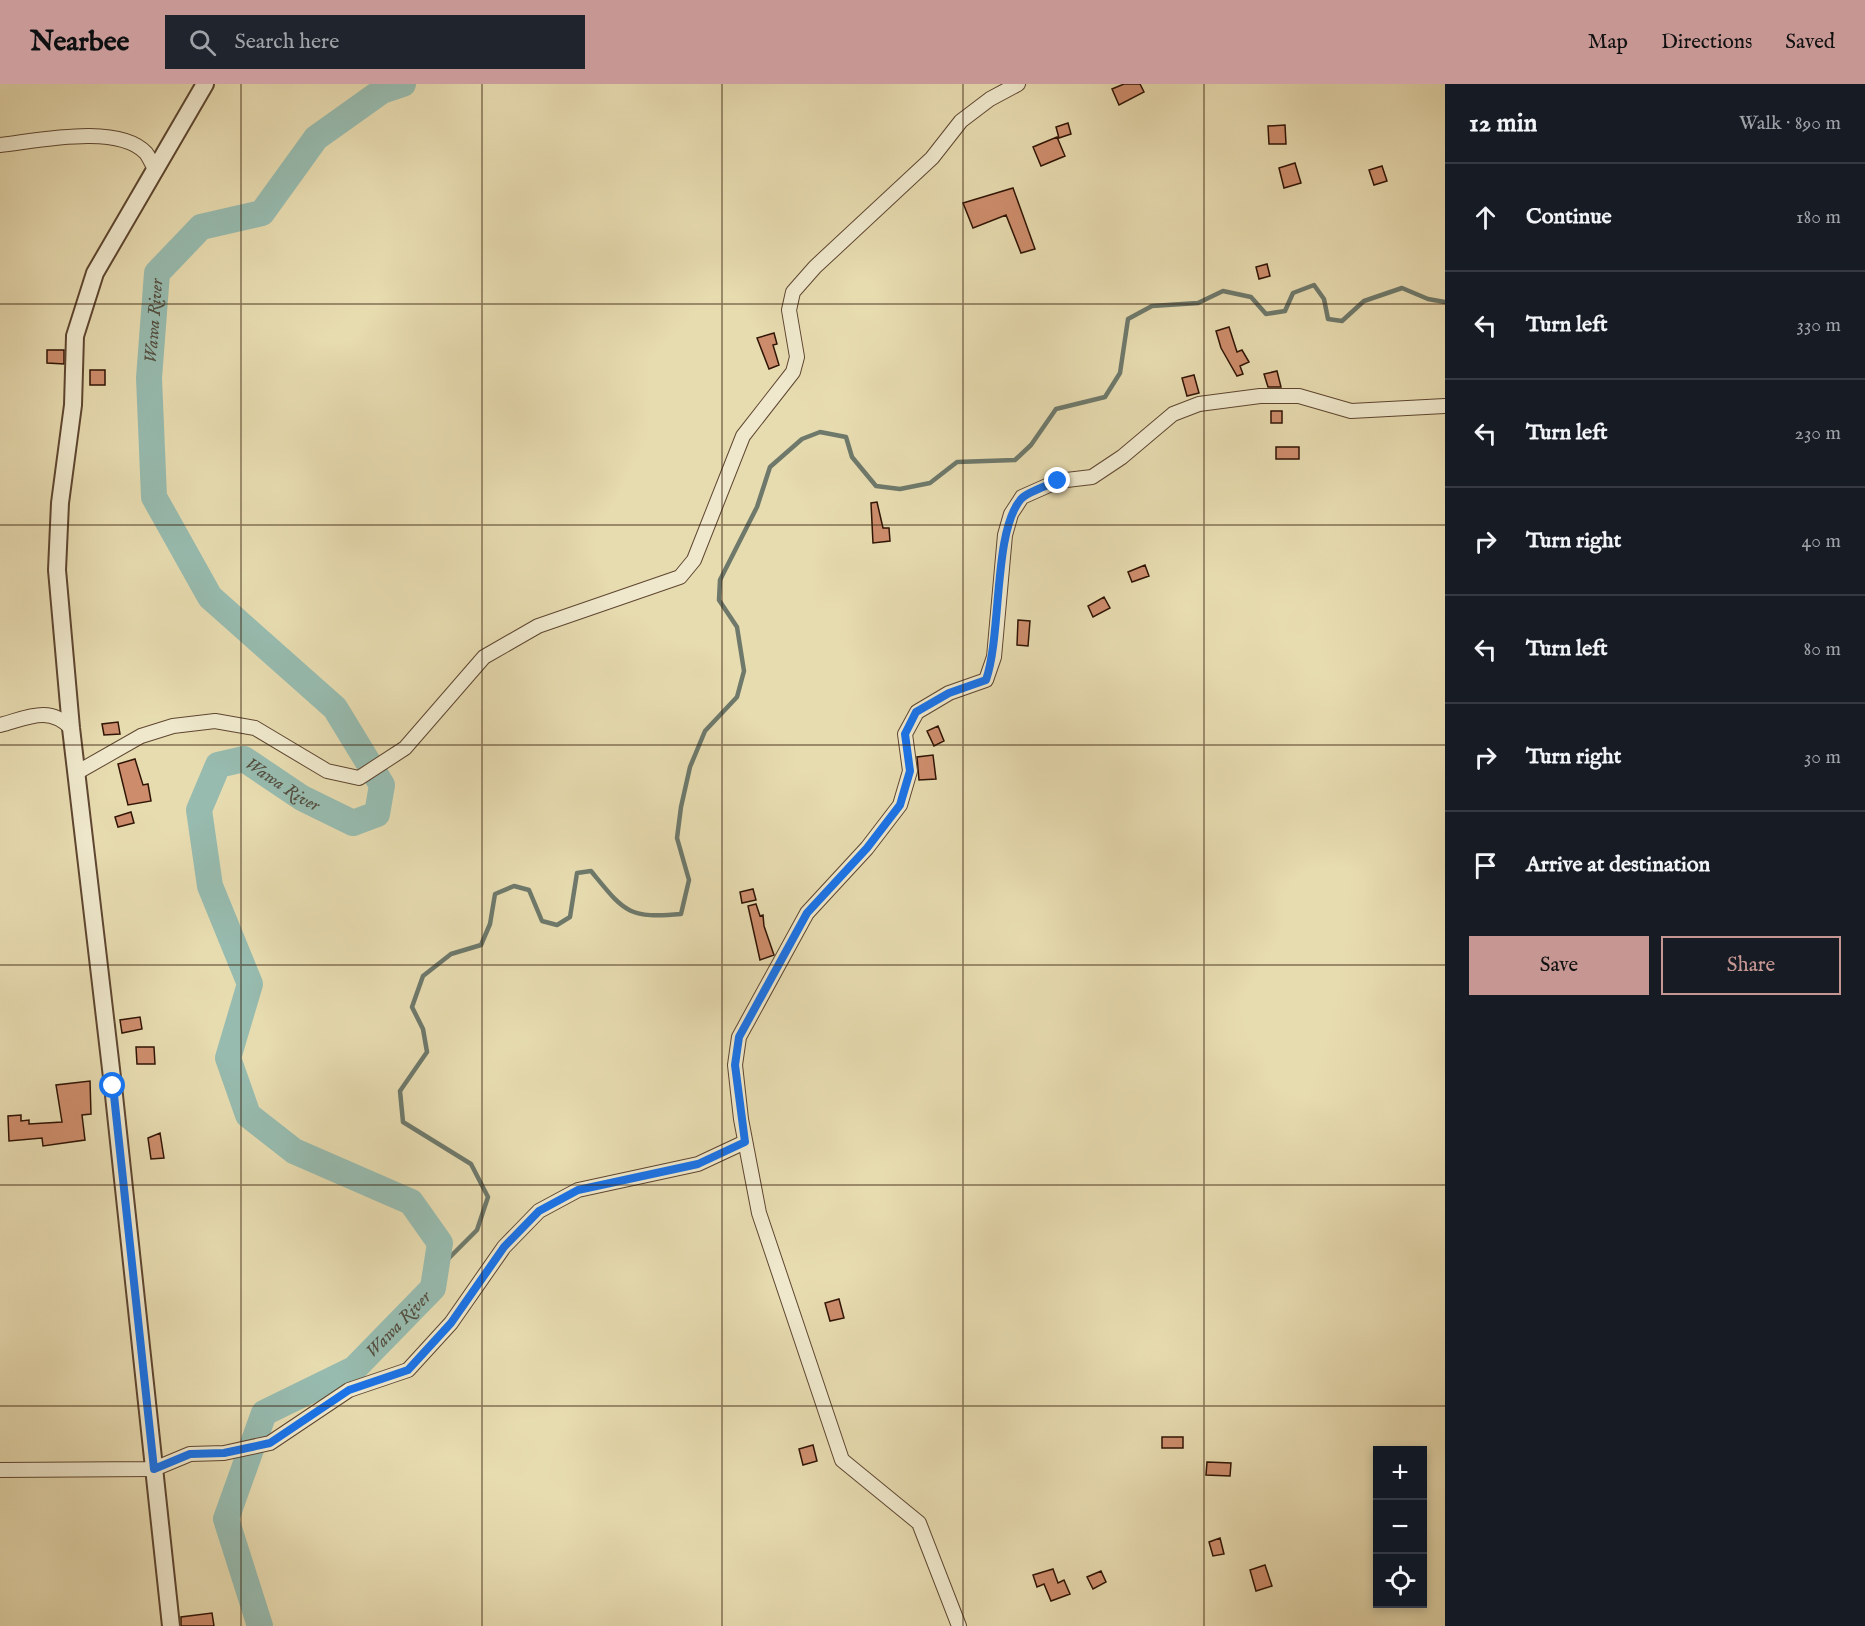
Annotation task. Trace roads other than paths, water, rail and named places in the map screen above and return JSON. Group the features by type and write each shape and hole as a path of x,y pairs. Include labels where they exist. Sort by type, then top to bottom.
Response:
{"street":[{"path":"171,1626 113,1086 71,728 57,570 60,503 73,405 75,336 95,273 205,84"},
{"path":"76,773 141,736 173,726 215,721 255,728 327,771 359,778 405,748 484,657 538,626 680,576 694,560 742,436 793,372 797,357 789,310 793,292 815,267 932,158 960,121 990,99 1018,84"},
{"path":"0,145 72,136 110,138 131,143 146,153 154,169"},
{"path":"959,1626 919,1523 842,1460 759,1213 745,1142 735,1065 739,1037 807,913 867,848 900,805 910,771 905,734 916,712 949,693 986,680 994,657 1005,535 1011,514 1022,497 1058,481 1092,477 1122,457 1173,414 1198,404 1260,396 1299,396 1351,411 1445,406"},
{"path":"0,725 43,714 60,717 71,728"},
{"path":"0,1470 154,1469 190,1454 224,1453 270,1443 349,1390 408,1370 451,1323 504,1247 539,1211 578,1190 698,1164 745,1142"}],"waterway":[{"name":"Wawa River","path":"260,1626 226,1519 264,1413 354,1369 433,1288 440,1243 411,1202 294,1151 248,1115 228,1058 250,984 210,886 199,810 218,765 244,759 302,798 353,823 377,814 382,785 335,708 210,597 154,497 149,378 157,273 201,227 262,213 316,138 382,91 403,84"},
{"path":"436,1271 477,1230 488,1197 471,1164 403,1122 400,1091 427,1052 423,1029 412,1007 423,976 451,954 481,945 490,924 495,894 514,886 529,890 542,921 557,925 570,917 577,873 591,871 611,895 628,909 649,915 681,914 689,880 677,838 690,767 705,731 737,697 744,671 737,627 719,600 720,580 757,507 770,467 802,439 820,432 846,437 852,457 876,486 900,489 930,483 957,462 1015,460 1031,445 1056,409 1105,397 1120,373 1128,319 1152,306 1198,303 1223,291 1251,297 1266,314 1285,311 1293,293 1314,285 1324,299 1328,319 1342,321 1364,301 1402,288 1428,299 1445,302"}]}
